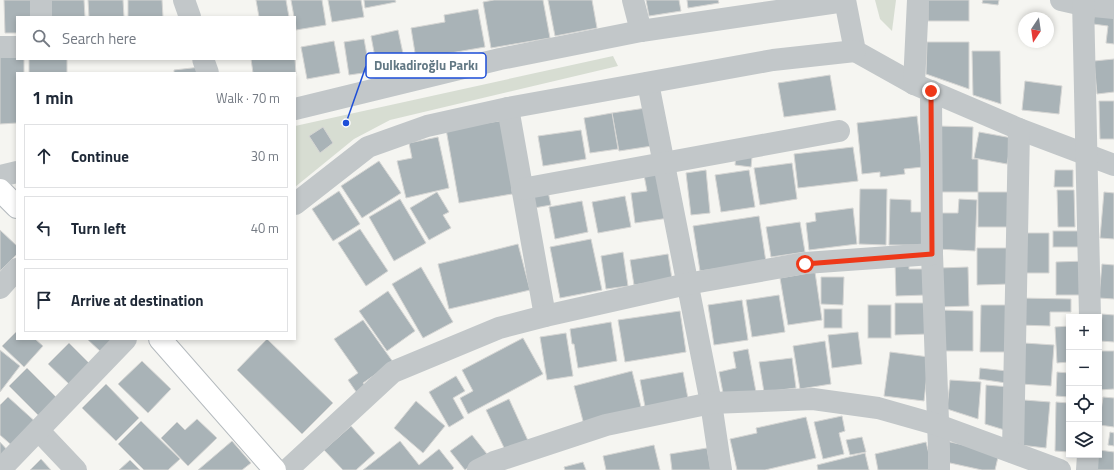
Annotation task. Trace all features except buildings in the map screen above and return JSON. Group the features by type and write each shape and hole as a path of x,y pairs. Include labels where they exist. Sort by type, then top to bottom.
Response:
{"main road":[{"path":"0,190 16,206"},
{"path":"162,340 275,470"}],"street":[{"path":"41,0 41,16"},
{"path":"184,0 190,16"},
{"path":"633,0 641,31"},
{"path":"296,109 500,59 641,31 845,0 855,50"},
{"path":"918,0 932,254 939,470"},
{"path":"1061,0 1083,2 1114,8"},
{"path":"1083,2 1085,155 1090,314"},
{"path":"0,47 16,47"},
{"path":"296,203 368,147 427,126 508,108 773,60 855,50 922,87 1019,129 1114,165"},
{"path":"203,60 208,72"},
{"path":"648,83 711,403 721,470"},
{"path":"508,108 545,316"},
{"path":"1013,452 1019,129"},
{"path":"522,189 839,131"},
{"path":"0,176 16,172"},
{"path":"287,470 393,372 499,328 545,316 688,284 805,264 932,254"},
{"path":"0,288 16,270"},
{"path":"0,470 125,340"},
{"path":"478,470 494,462 606,426 711,403 813,399 878,408 938,425 1060,470"},
{"path":"39,431 76,470"},
{"path":"1087,470 1088,458"}],"shaded area":[{"path":"875,0 896,0 892,31 880,19"},
{"path":"613,56 618,66 390,120 354,139 296,186 296,126"}],"place":[{"name":"Dulkadiroğlu Parkı","path":"346,123"}],"route":[{"path":"805,264 932,254 931,91"}]}
